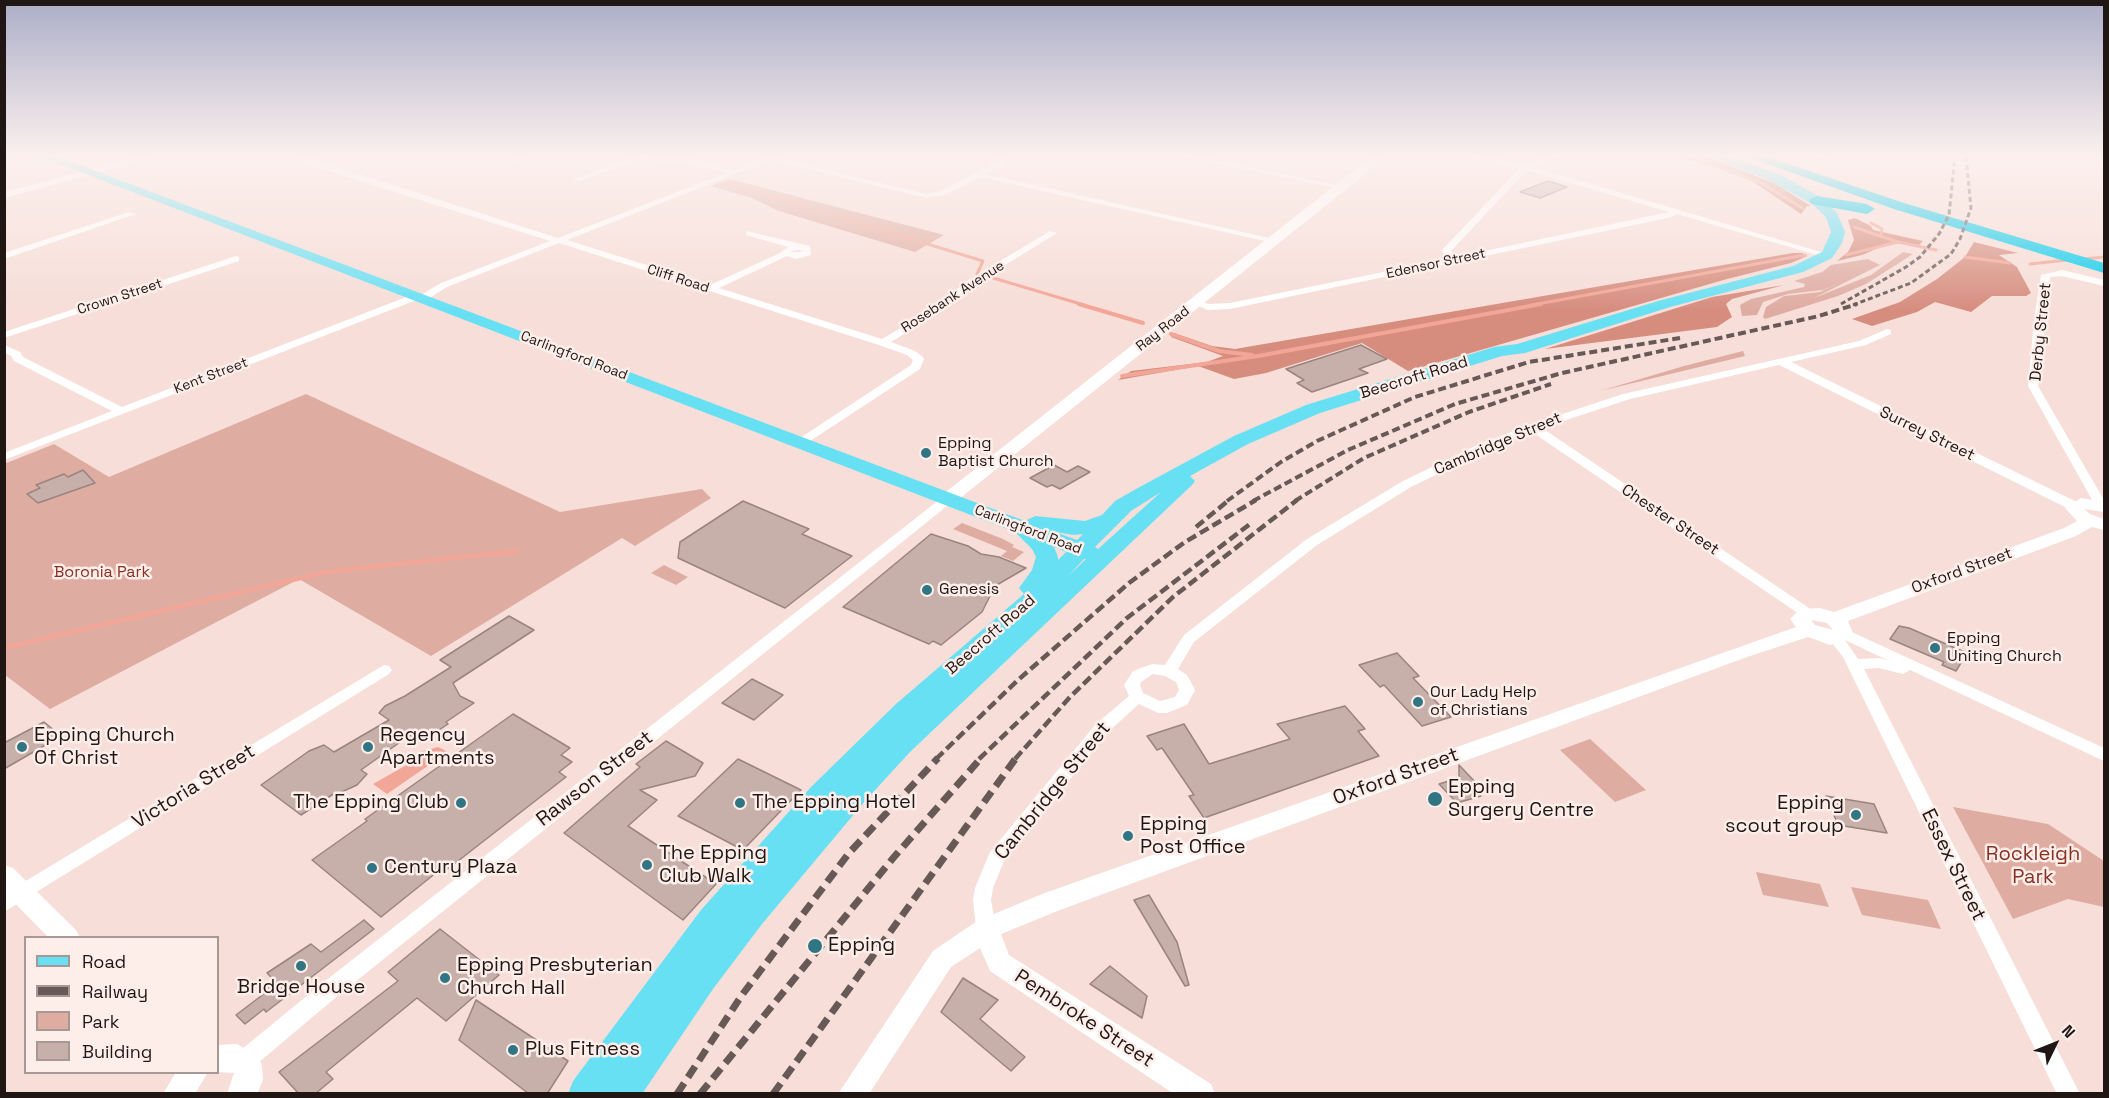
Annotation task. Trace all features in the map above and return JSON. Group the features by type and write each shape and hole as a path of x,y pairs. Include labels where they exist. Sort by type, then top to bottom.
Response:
{"highway":[{"path":"1851,207 1905,217 2024,250 2089,265"},
{"path":"1904,207 2089,265"},
{"path":"1932,207 2089,265"},
{"path":"1943,207 1971,220"},
{"path":"1832,216 1890,218 1953,229"}],"main road":[{"name":"Carlingford Road","path":"184,207 1091,554"},
{"path":"1823,207 1832,216 1838,232 1830,251"},
{"name":"Beecroft Road","path":"586,1094 712,920 791,828 882,733 1036,596 1188,479 1233,453 1304,420 1664,304 1798,269 1830,251"},
{"name":"Beecroft Road","path":"620,1094 708,969 855,793 1091,554 1115,514 1143,493 1178,472 1288,418 1500,351 1519,349"},
{"path":"1003,520 1074,528 1106,521 1115,514"},
{"path":"1003,520 1032,537 1042,546 1047,557 1041,574 1008,620"}],"street":[{"name":"Cliff Road","path":"450,207 883,343 911,353 919,359 919,363 801,443"},
{"name":"Kent Street","path":"4,457 420,297 444,285 645,207"},
{"path":"1125,207 1274,240"},
{"name":"Ray Road","path":"948,499 1315,207"},
{"path":"1454,260 1446,254 1448,249 1487,207"},
{"path":"1663,207 1777,240 1830,251"},
{"name":"Edensor Street","path":"1196,303 1220,308 1668,216 1676,211"},
{"path":"4,256 132,214"},
{"name":"Rosebank Avenue","path":"883,343 946,305 969,284 1053,232"},
{"path":"710,289 785,254 786,250 799,247 749,233"},
{"name":"Crown Street","path":"4,335 236,259"},
{"path":"2089,265 2104,283"},
{"name":"Derby Street","path":"2089,265 2046,275 2033,386 2100,514"},
{"name":"Cambridge Street","path":"1169,671 1182,647 1199,630 1312,542 1407,484 1479,449 1533,427 1627,396 1862,343 1887,333"},
{"path":"4,348 16,354 18,359 121,411"},
{"name":"Surrey Street","path":"1780,361 2074,506"},
{"name":"Chester Street","path":"1533,427 1808,622"},
{"name":"Rawson Street","path":"231,1060 345,977 948,499"},
{"path":"2074,506 2075,511 2100,514"},
{"name":"Oxford Street","path":"1837,630 2070,532 2100,514"},
{"path":"1808,622 1819,635 1837,630 2104,755"},
{"name":"Oxford Street","path":"852,1094 942,959 986,929 1090,888 1740,652 1808,622"},
{"name":"Essex Street","path":"1837,630 2069,1094"},
{"path":"1854,664 1879,663 1900,667 1992,704"},
{"path":"1152,669 1169,671 1186,684 1187,690 1181,701 1167,707 1158,707 1137,697 1132,686 1138,675 1152,669"},
{"name":"Victoria Street","path":"14,899 384,670"},
{"name":"Cambridge Street","path":"986,929 982,900 984,888 996,857 1102,728 1137,697"},
{"path":"4,875 14,899 64,936"},
{"name":"Pembroke Street","path":"986,929 999,963 1201,1094"},
{"path":"231,1060 249,1072 241,1094"},
{"path":"177,1094 192,1074"}],"green space":[{"path":"771,207 838,207 944,235 915,252"},
{"path":"1903,252 1913,254 1866,284 1838,296 1765,319 1763,317 1766,307 1784,296 1820,292 1841,282 1823,290 1788,294 1763,302 1757,315 1742,316 1740,305 1751,299 1804,287 1805,284 1794,281 1822,272 1831,265 1868,259 1880,265 1814,298 1871,275"},
{"path":"1743,351 1745,356 1600,391 1684,366"},
{"name":"Boronia Park","path":"306,394 560,512 702,489 711,498 635,546 622,538 431,656 299,579 50,709 5,675 4,464 54,444 109,477"},
{"path":"962,523 1003,539 1014,545 1012,547 1024,552 1013,561 1001,556 1007,551 953,529"},
{"path":"664,565 688,577 676,585 651,573"},
{"path":"1590,739 1646,790 1615,802 1560,750"},
{"name":"Rockleigh Park","path":"1953,807 2048,824 2104,861 2104,907 2068,899 2013,919"},
{"path":"1756,872 1820,884 1829,907 1763,895"},
{"path":"1851,887 1928,900 1941,929 1862,915"}],"shaded area":[{"path":"1791,207 1806,207 1801,214"},
{"path":"1855,218 1871,226 1873,230 1923,241 1919,245 1890,243 1862,255 1837,261 1848,252 1854,240 1848,220"},
{"path":"1974,242 2018,253 1999,255 2017,267 2031,293 2026,296 1992,296 1971,312 1935,302 1917,312 1872,326 1852,319 1900,302 1937,279 1965,257"},
{"path":"1802,253 1807,256 1791,263 1727,279 1408,371 1362,343 1266,373 1234,379 1198,366 1118,380 1131,371 1207,362 1223,356 1171,337 1174,333 1212,346 1235,349"},
{"path":"1784,285 1732,299 1726,304 1732,317 1717,327 1545,349 1712,297"},
{"path":"438,747 448,752 387,794 373,784 410,763 415,753"}],"building":[{"path":"1361,345 1387,359 1359,369 1368,373 1312,392 1297,383 1304,380 1286,369"},
{"path":"1054,465 1067,472 1078,466 1090,472 1060,489 1052,485 1047,487 1030,478"},
{"path":"83,470 95,483 38,503 27,494 40,488 36,485 64,474 68,477"},
{"path":"743,501 809,529 802,534 852,556 785,608 678,558 680,542"},
{"name":"Genesis","path":"931,534 968,546 981,554 999,557 1026,568 995,586 982,612 941,645 933,641 929,644 843,607"},
{"name":"Regency Apartments","path":"509,616 534,630 453,683 460,696 474,703 446,722 448,724 421,742 410,735 361,770 367,774 357,785 335,793 301,815 261,785 309,751 324,745 334,752 389,720 379,713 385,706 451,667 440,660"},
{"name":"Epping Uniting Church","path":"1899,626 1909,628 1967,653 1956,671 1942,665 1944,662 1890,639"},
{"name":"Our Lady Help of Christians","path":"1397,653 1419,676 1413,678 1451,717 1422,726 1384,685 1380,687 1359,665"},
{"path":"752,679 783,695 754,720 722,703"},
{"path":"1345,706 1365,729 1358,731 1379,756 1204,818 1189,796 1194,795 1162,748 1157,750 1147,736 1184,724 1209,764 1290,739 1277,724"},
{"name":"The Epping Club","path":"513,714 570,748 561,755 572,762 559,772 566,777 440,875 437,872 381,917 312,860 367,821 365,819"},
{"name":"Epping Church Of Christ","path":"44,722 61,736 4,769 4,743"},
{"name":"The Epping Club Walk","path":"666,741 703,763 695,776 640,790 657,800 628,826 716,884 683,920 564,833 640,767 636,764"},
{"name":"The Epping Hotel","path":"738,759 801,790 743,850 678,816"},
{"path":"1459,765 1477,784 1471,786 1481,796 1457,803 1439,784 1459,778"},
{"name":"Epping scout group","path":"1826,796 1874,804 1887,833 1838,825"},
{"path":"1149,895 1177,942 1189,985 1185,986 1134,900"},
{"name":"Bridge House","path":"364,920 374,929 266,1012 264,1009 245,1024 236,1015 265,993 262,990 274,980 267,973 311,944 321,952"},
{"name":"Epping Presbyterian Church Hall","path":"440,929 499,975 446,1021 417,998 326,1072 333,1079 315,1094 299,1094 279,1072 398,981 388,972"},
{"path":"1110,966 1147,996 1142,1018 1090,984"},
{"path":"963,978 998,1000 980,1019 1025,1057 1011,1071 941,1012"},
{"name":"Plus Fitness","path":"476,1000 568,1061 547,1094 529,1094 459,1040"}],"waterway":[{"path":"807,207 983,261 977,274"},
{"path":"1871,223 1882,229 1881,236"},
{"path":"1854,227 1898,242"},
{"path":"1846,255 1898,242"},
{"path":"1898,242 1936,250"},
{"path":"1532,305 1805,255"},
{"path":"1965,257 2010,263"},
{"path":"2084,259 2104,257"},
{"path":"2030,264 2067,260"},
{"path":"990,277 1084,305"},
{"path":"1079,304 1143,323"},
{"path":"1122,376 1258,356 1541,304"},
{"path":"1171,334 1219,351 1252,355"},
{"path":"4,648 326,572 517,551"}],"railway":[{"path":"1841,304 1920,257 1939,234 1949,215 1950,207"},
{"path":"1853,305 1911,283 1951,254 1960,239 1971,207"},
{"path":"1253,501 1348,450 1455,404 1562,373 1819,316 1857,304"},
{"path":"1227,501 1281,462 1317,441 1415,397 1529,362 1680,338"},
{"path":"1295,501 1364,458 1469,412 1551,384"},
{"path":"1196,527 1229,500"},
{"path":"936,759 1018,680 1129,583 1185,542 1256,500"},
{"path":"1015,759 1070,697 1173,597 1297,500"},
{"path":"979,759 1127,618 1250,524"},
{"path":"677,1094 742,995 849,853 938,758"},
{"path":"700,1094 894,857 981,758"},
{"path":"773,1094 1016,758"}],"place":[{"name":"Epping Baptist Church","path":"926,453"},
{"name":"Genesis","path":"927,590"},
{"name":"Epping Uniting Church","path":"1935,648"},
{"name":"Our Lady Help of Christians","path":"1418,702"},
{"name":"Epping Church Of Christ","path":"22,747"},
{"name":"Regency Apartments","path":"368,747"},
{"name":"Epping Surgery Centre","path":"1435,799"},
{"name":"The Epping Club","path":"461,803"},
{"name":"The Epping Hotel","path":"740,803"},
{"name":"Epping scout group","path":"1856,815"},
{"name":"Epping Post Office","path":"1128,836"},
{"name":"The Epping Club Walk","path":"647,865"},
{"name":"Century Plaza","path":"372,868"},
{"name":"Epping","path":"815,946"},
{"name":"Bridge House","path":"301,966"},
{"name":"Epping Presbyterian Church Hall","path":"445,978"},
{"name":"Plus Fitness","path":"513,1050"}]}
